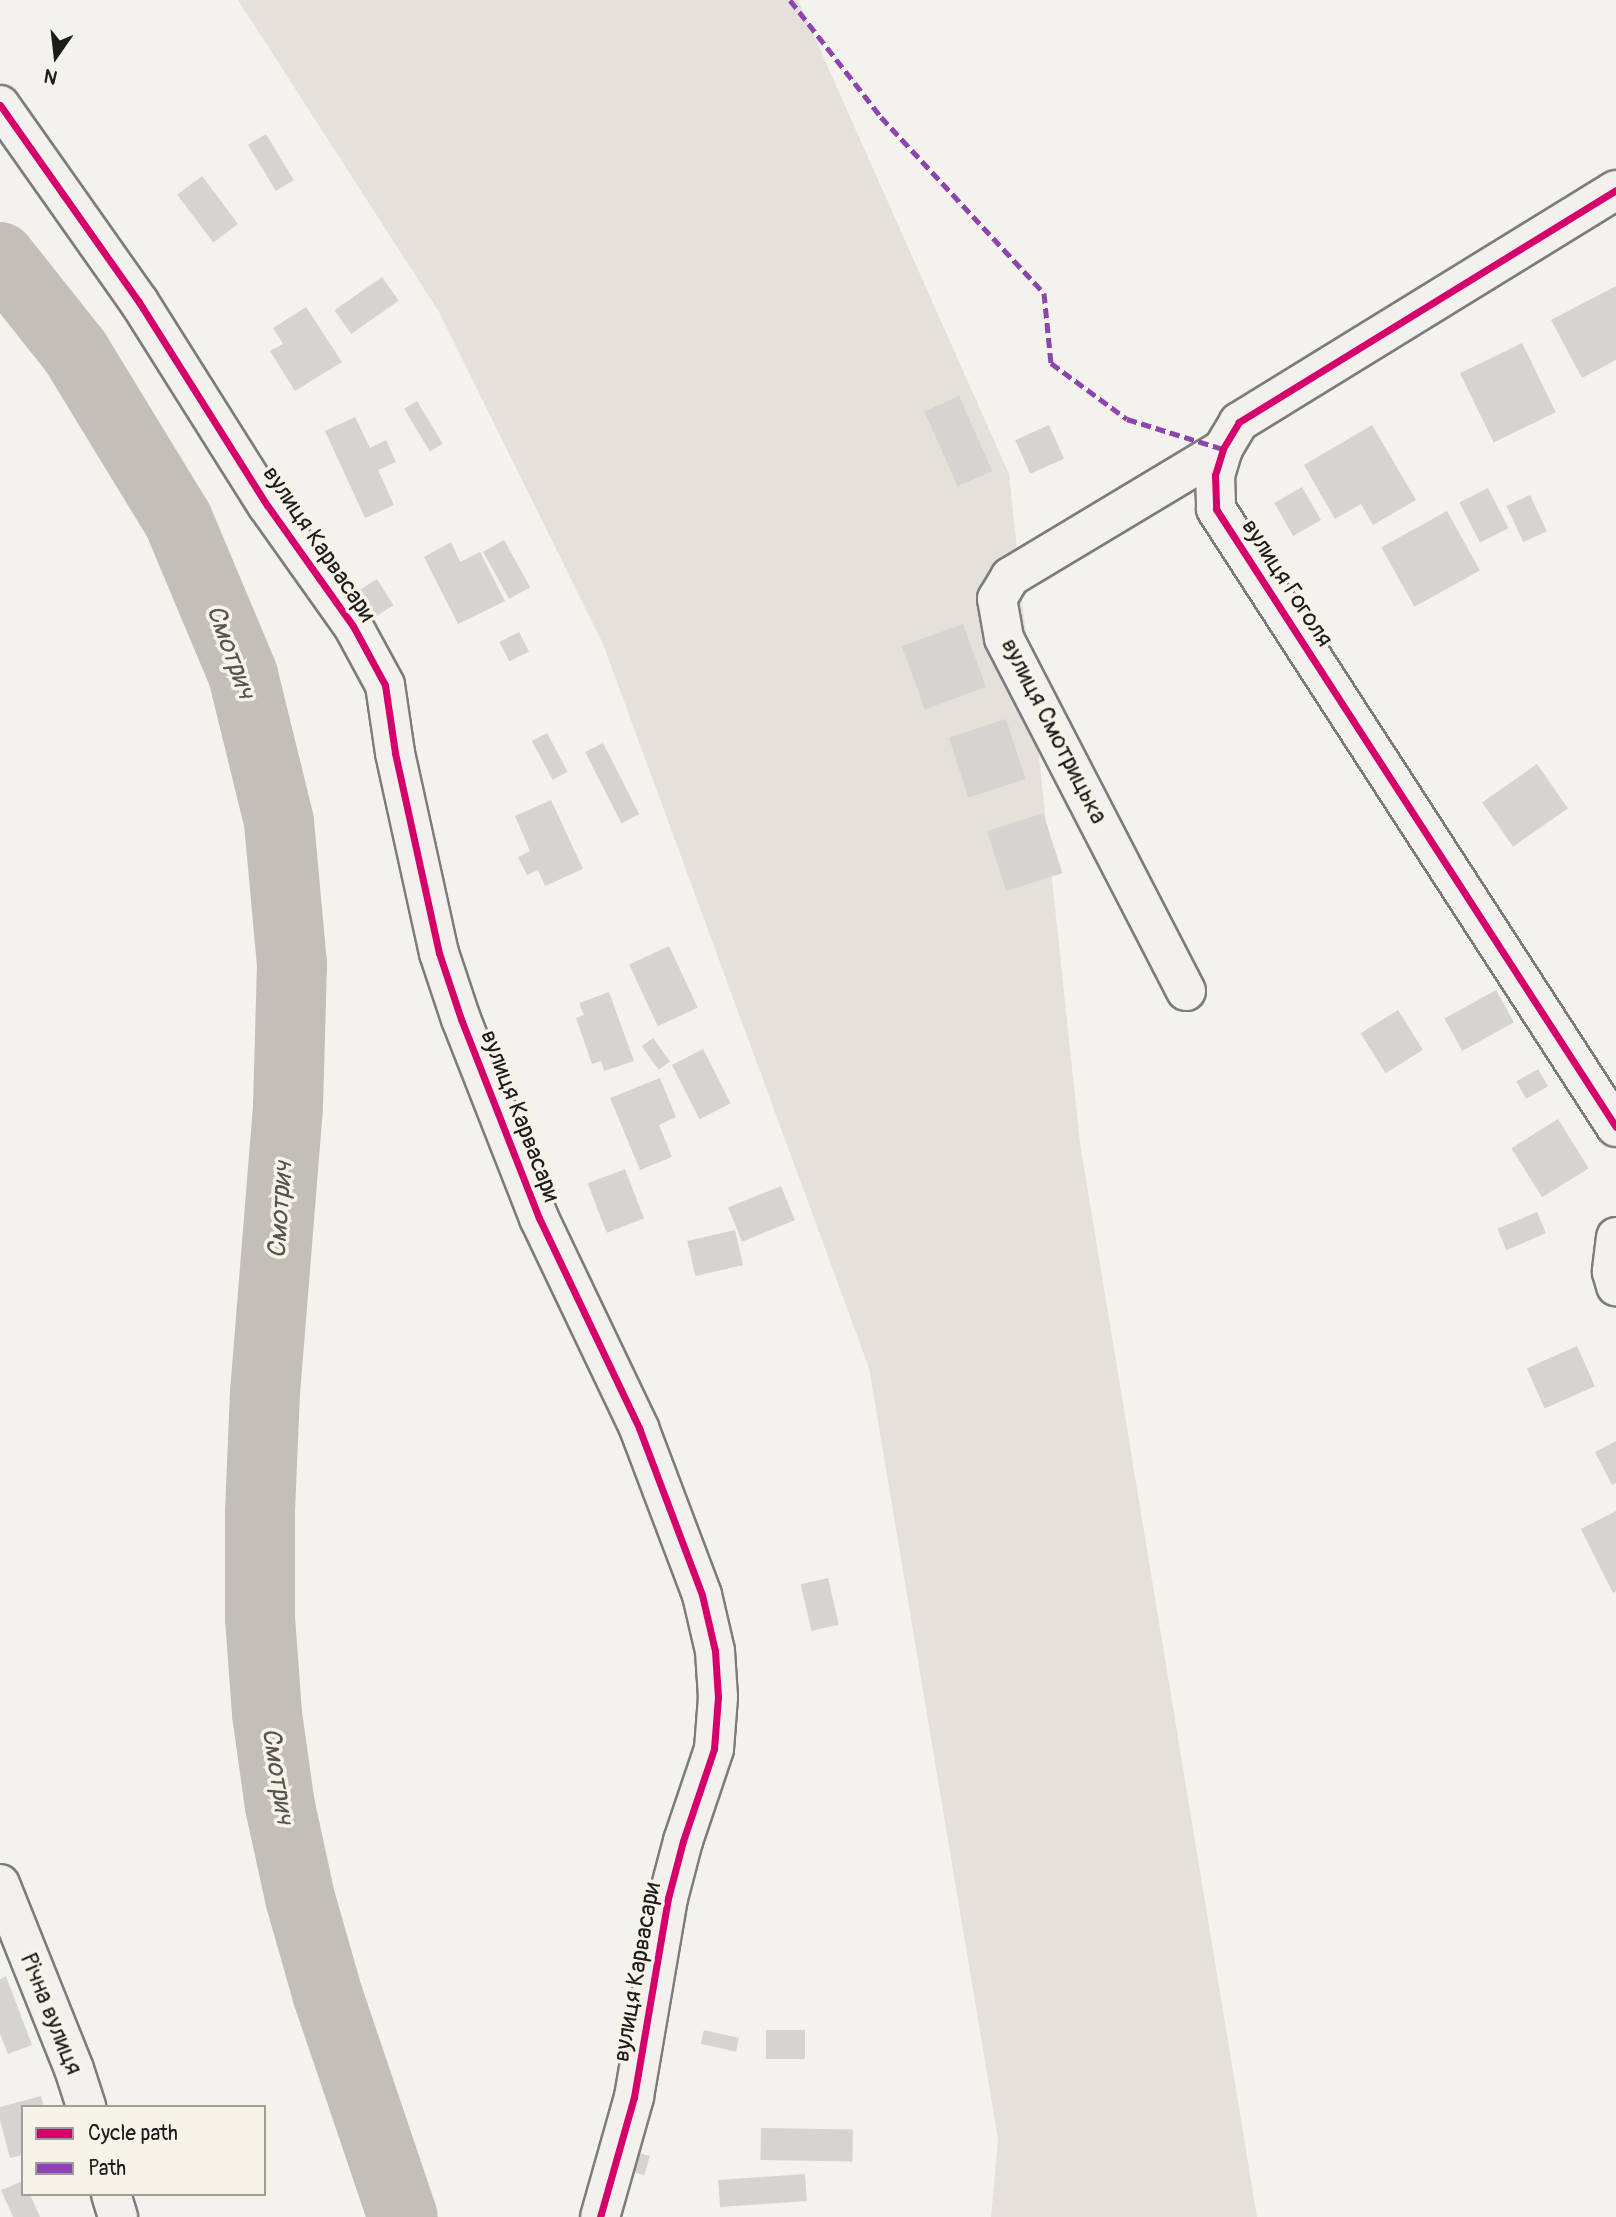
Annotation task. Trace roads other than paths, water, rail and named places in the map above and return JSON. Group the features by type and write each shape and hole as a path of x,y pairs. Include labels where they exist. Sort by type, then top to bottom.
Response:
{"street":[{"name":"вулиця Карвасари","path":"0,104 139,302 267,505 353,626 384,685 395,753 439,953 461,1019 539,1218 639,1428 702,1595 715,1651 718,1697 715,1749 682,1841 668,1898 634,2097 600,2217"},
{"name":"вулиця Гоголя","path":"1616,190 1239,422 1223,449 1215,475 1216,509 1616,1127"},
{"name":"вулиця Смотрицька","path":"1186,991 1004,638 998,599 1010,577 1223,449"},
{"path":"1616,1237 1612,1272 1616,1286"},
{"name":"Річна вулиця","path":"0,1884 74,2069 85,2105"},
{"path":"112,2196 118,2217"}],"waterway":[{"name":"Смотрич","path":"0,257 76,353 178,520 243,675 279,822 292,964 288,1107 265,1392 260,1512 260,1618 267,1714 280,1806 300,1898 328,1996 403,2217"}]}
